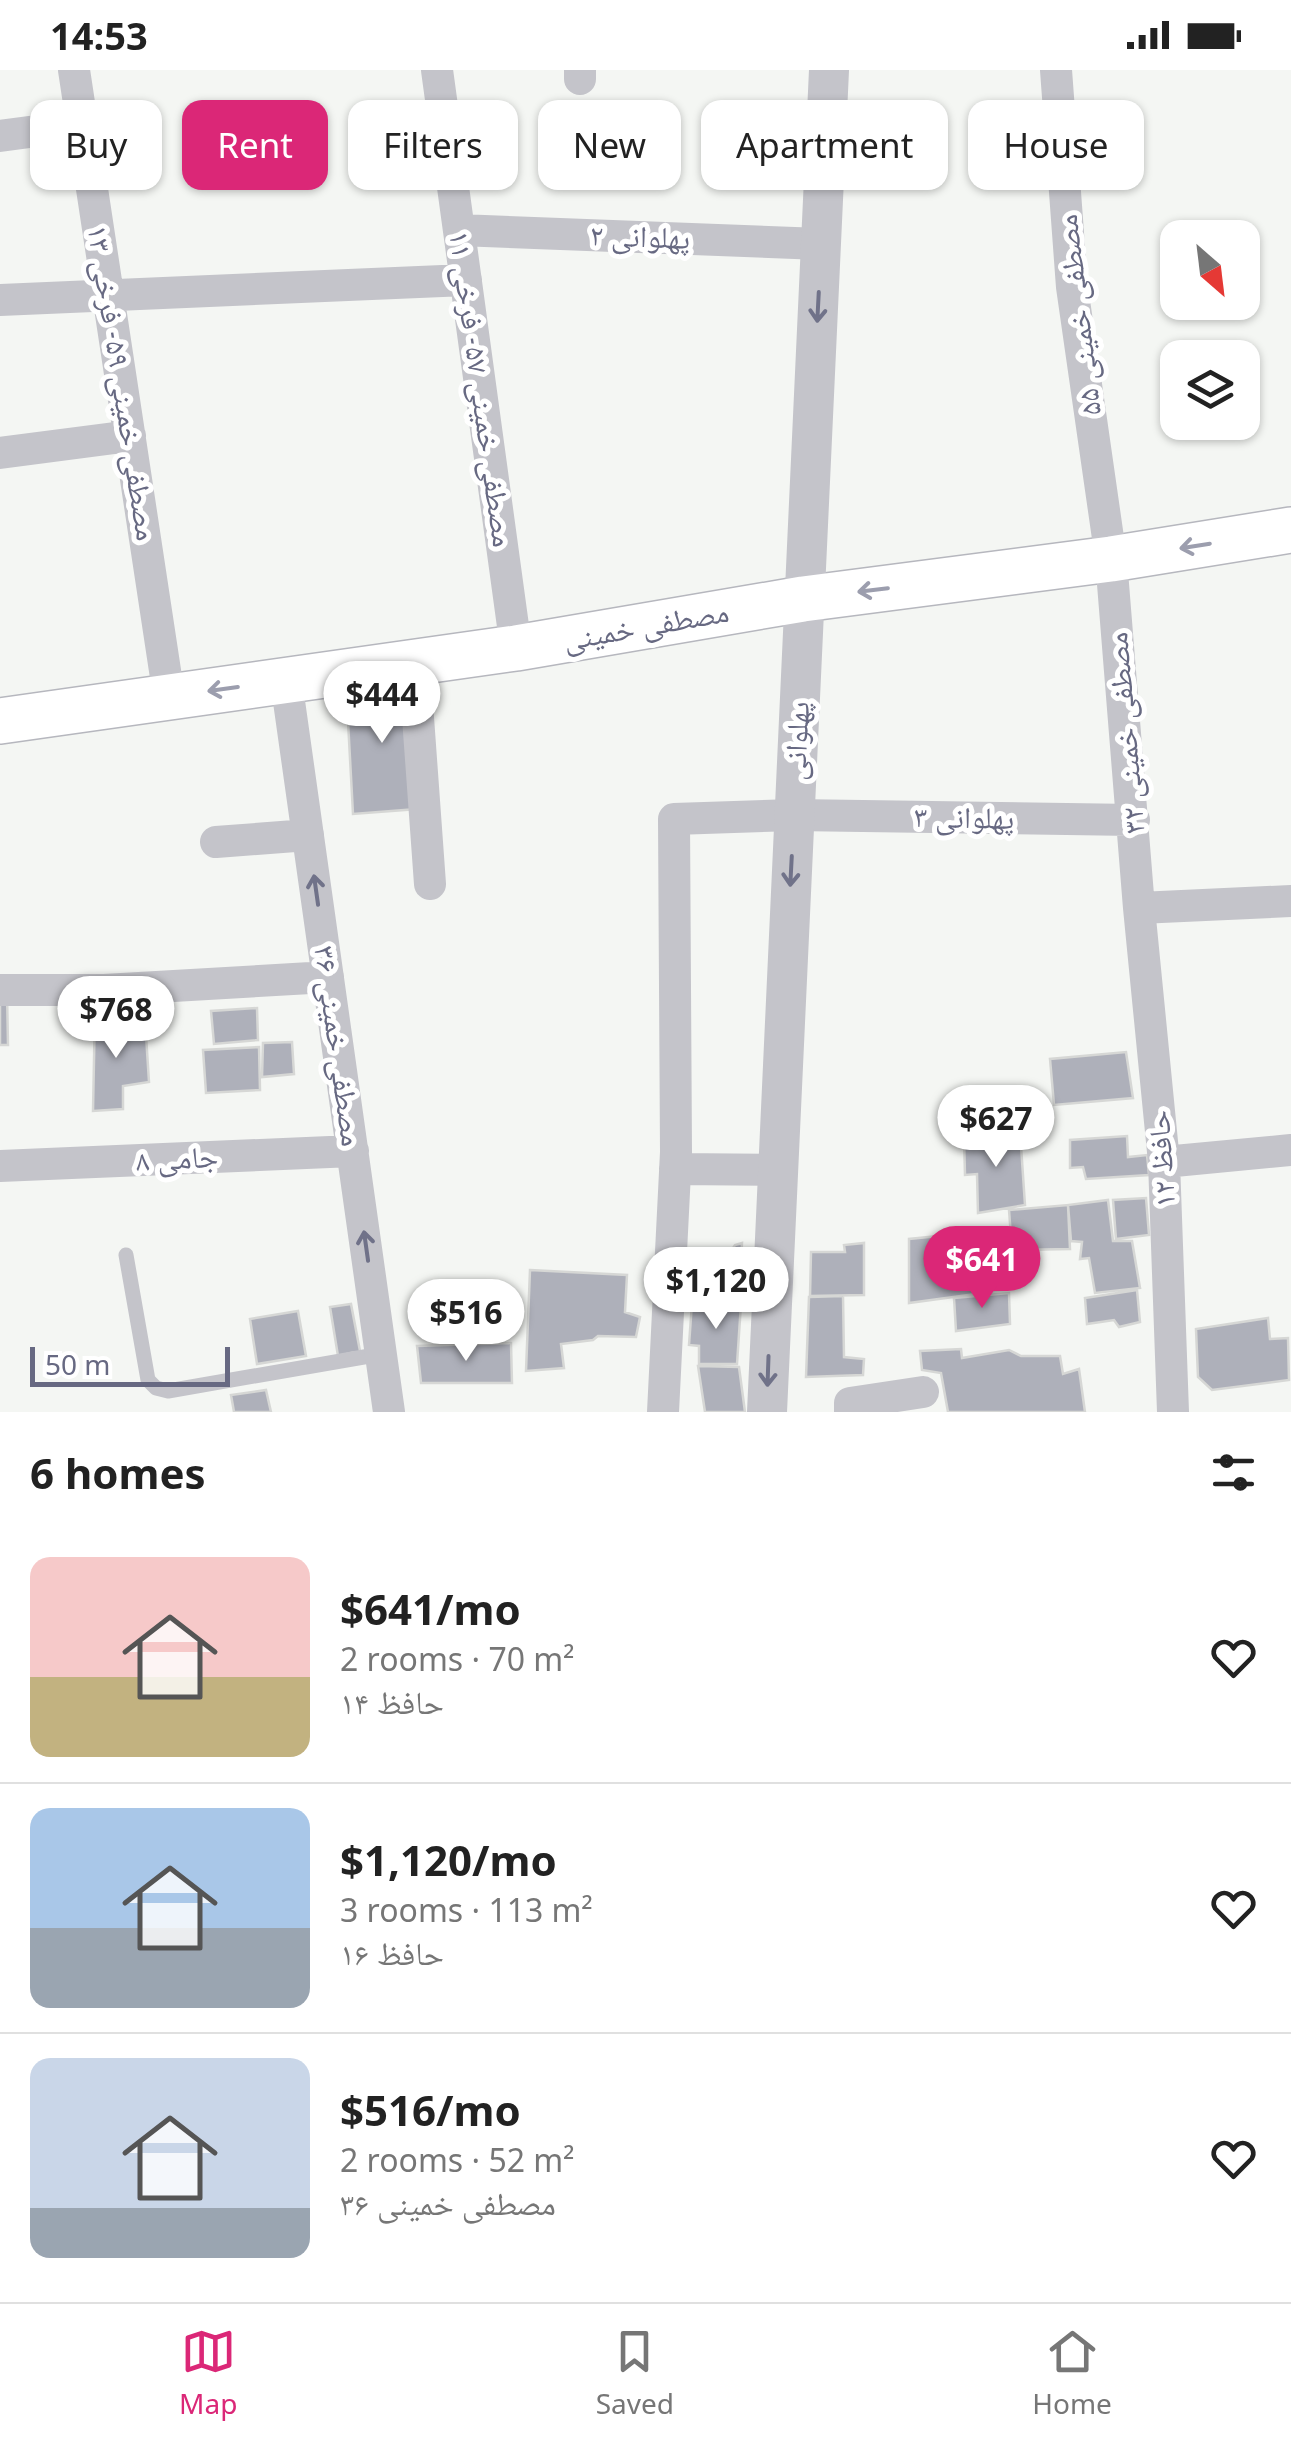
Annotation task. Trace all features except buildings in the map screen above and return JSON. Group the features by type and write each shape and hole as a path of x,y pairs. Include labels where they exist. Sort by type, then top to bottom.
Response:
{"main road":[{"name":"مصطفی خمینی","path":"0,721 516,648 804,599 1111,559 1291,530"}],"street":[{"name":"مصطفی خمینی ۵۹- فرخی ۱۳","path":"74,70 78,100"},
{"name":"مصطفی خمینی ۵۷- فرخی ۱۱","path":"437,70 516,648"},
{"name":"پهلوانی","path":"767,1412 829,70"},
{"name":"مصطفی خمینی ۵۵","path":"1056,70 1072,286 1111,559"},
{"path":"0,136 30,132"},
{"name":"مصطفی خمینی ۵۹- فرخی ۱۳","path":"92,190 170,697"},
{"name":"پهلوانی ۲","path":"459,230 821,244"},
{"path":"0,300 466,280"},
{"path":"0,453 130,436"},
{"name":"مصطفی خمینی ۳۲","path":"1111,559 1139,908"},
{"path":"414,662 430,884"},
{"name":"مصطفی خمینی ۳۶","path":"286,680 389,1412"},
{"name":"پهلوانی ۳","path":"675,1161 674,820 794,816 1134,820"},
{"path":"216,842 308,836"},
{"path":"1139,908 1291,901"},
{"name":"حافظ ۱۲","path":"1139,908 1164,1162 1173,1412"},
{"path":"0,990 104,990 328,977"},
{"path":"1164,1162 1291,1150"},
{"name":"جامی ۸","path":"0,1166 353,1151"},
{"path":"663,1412 675,1161 778,1170"},
{"path":"850,1412 850,1403 924,1392"}],"lane":[{"path":"126,1255 148,1380 156,1388 168,1391 382,1354"}]}
